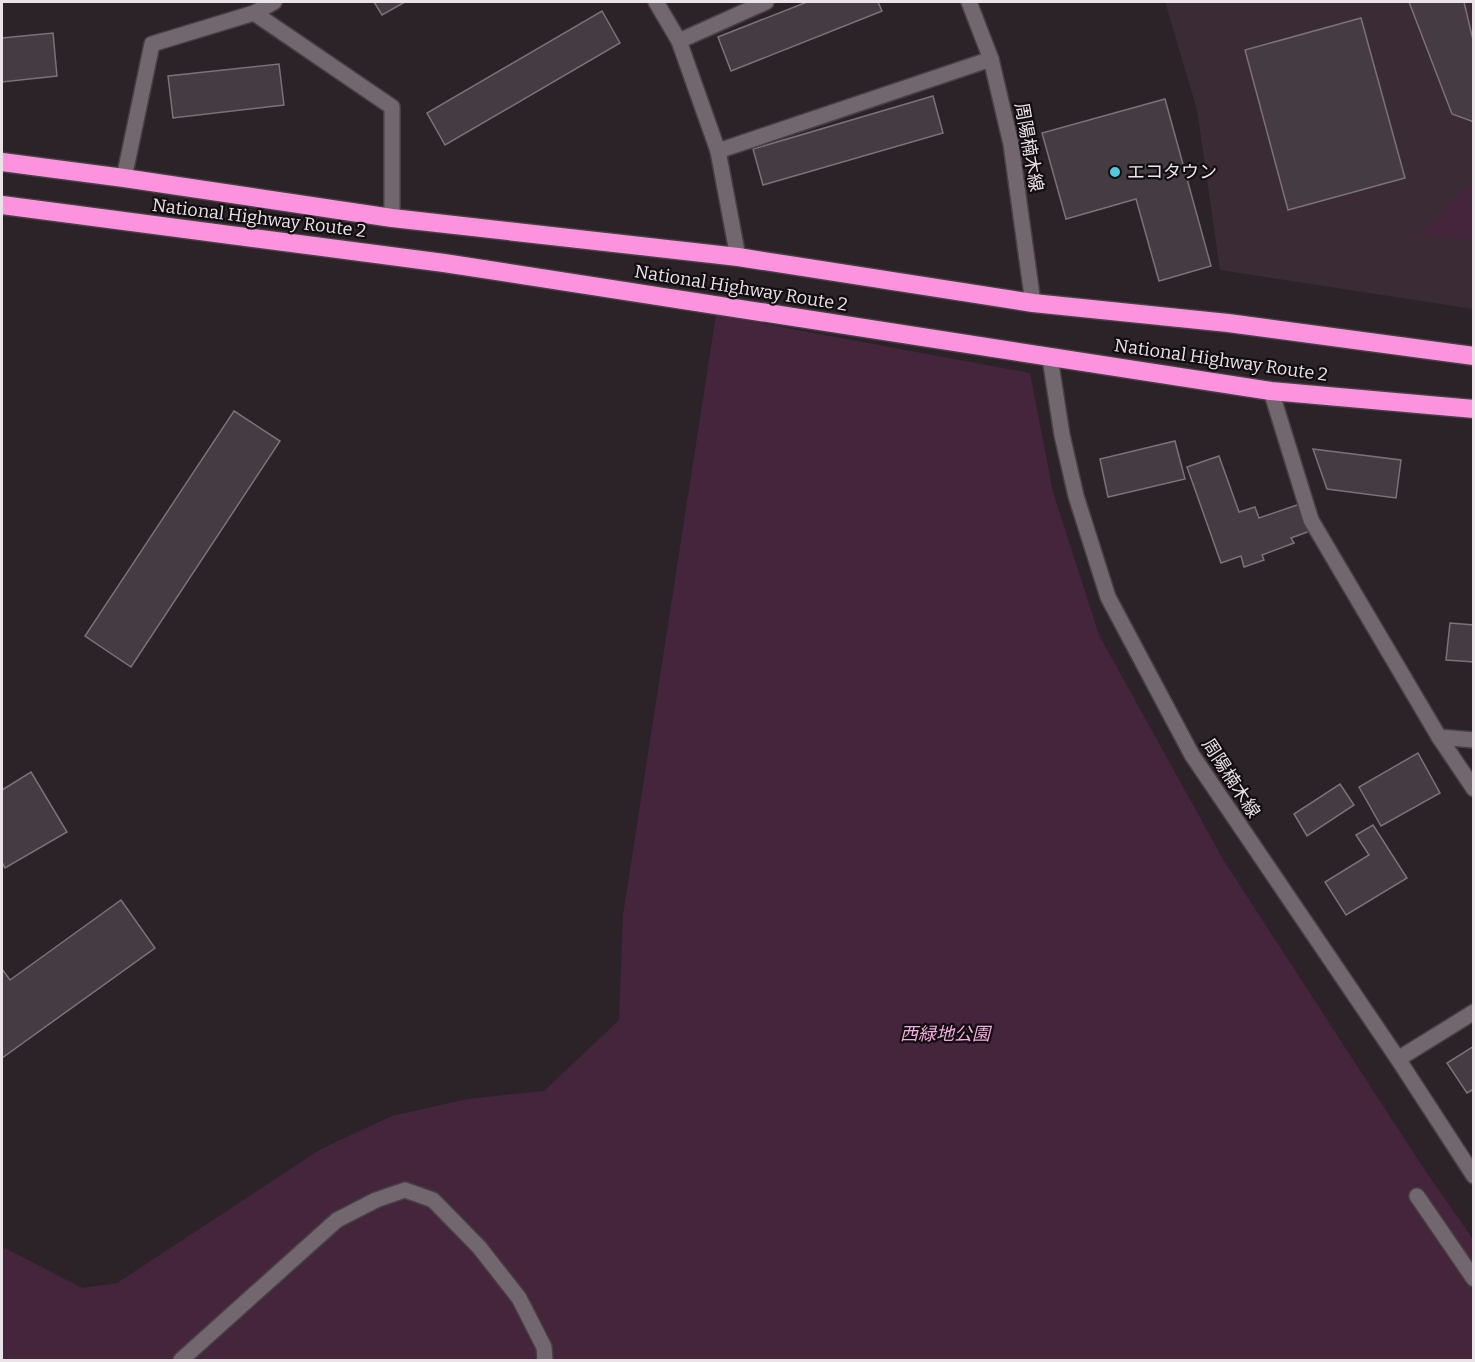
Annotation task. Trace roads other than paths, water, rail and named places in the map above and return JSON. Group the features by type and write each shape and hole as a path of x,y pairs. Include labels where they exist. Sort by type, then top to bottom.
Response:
{"highway":[{"name":"National Highway Route 2","path":"2,162 392,218 738,257 1033,303 1228,323 1473,356"},
{"name":"National Highway Route 2","path":"2,206 444,263 1271,391 1473,410"}],"street":[{"path":"124,178 152,44 254,14 274,2"},
{"path":"656,2 679,41 718,151 738,257"},
{"path":"679,41 766,2"},
{"name":"周陽楠木線","path":"969,2 990,59 1011,144 1033,303"},
{"path":"254,14 392,107 392,218"},
{"path":"718,151 990,59"},
{"name":"周陽楠木線","path":"1050,358 1062,435 1076,496 1108,597 1192,755 1398,1059 1473,1176"},
{"path":"1271,391 1311,520 1473,789"},
{"path":"1439,736 1473,741"},
{"path":"1398,1059 1473,1012"},
{"path":"181,1360 337,1220 376,1200 405,1190 433,1200 479,1247 519,1298 544,1347 544,1360"},
{"path":"1417,1196 1473,1279"}],"place":[{"name":"エコタウン","path":"1115,172"}],"park label":[{"name":"西緑地公園","path":"945,1034"}]}
